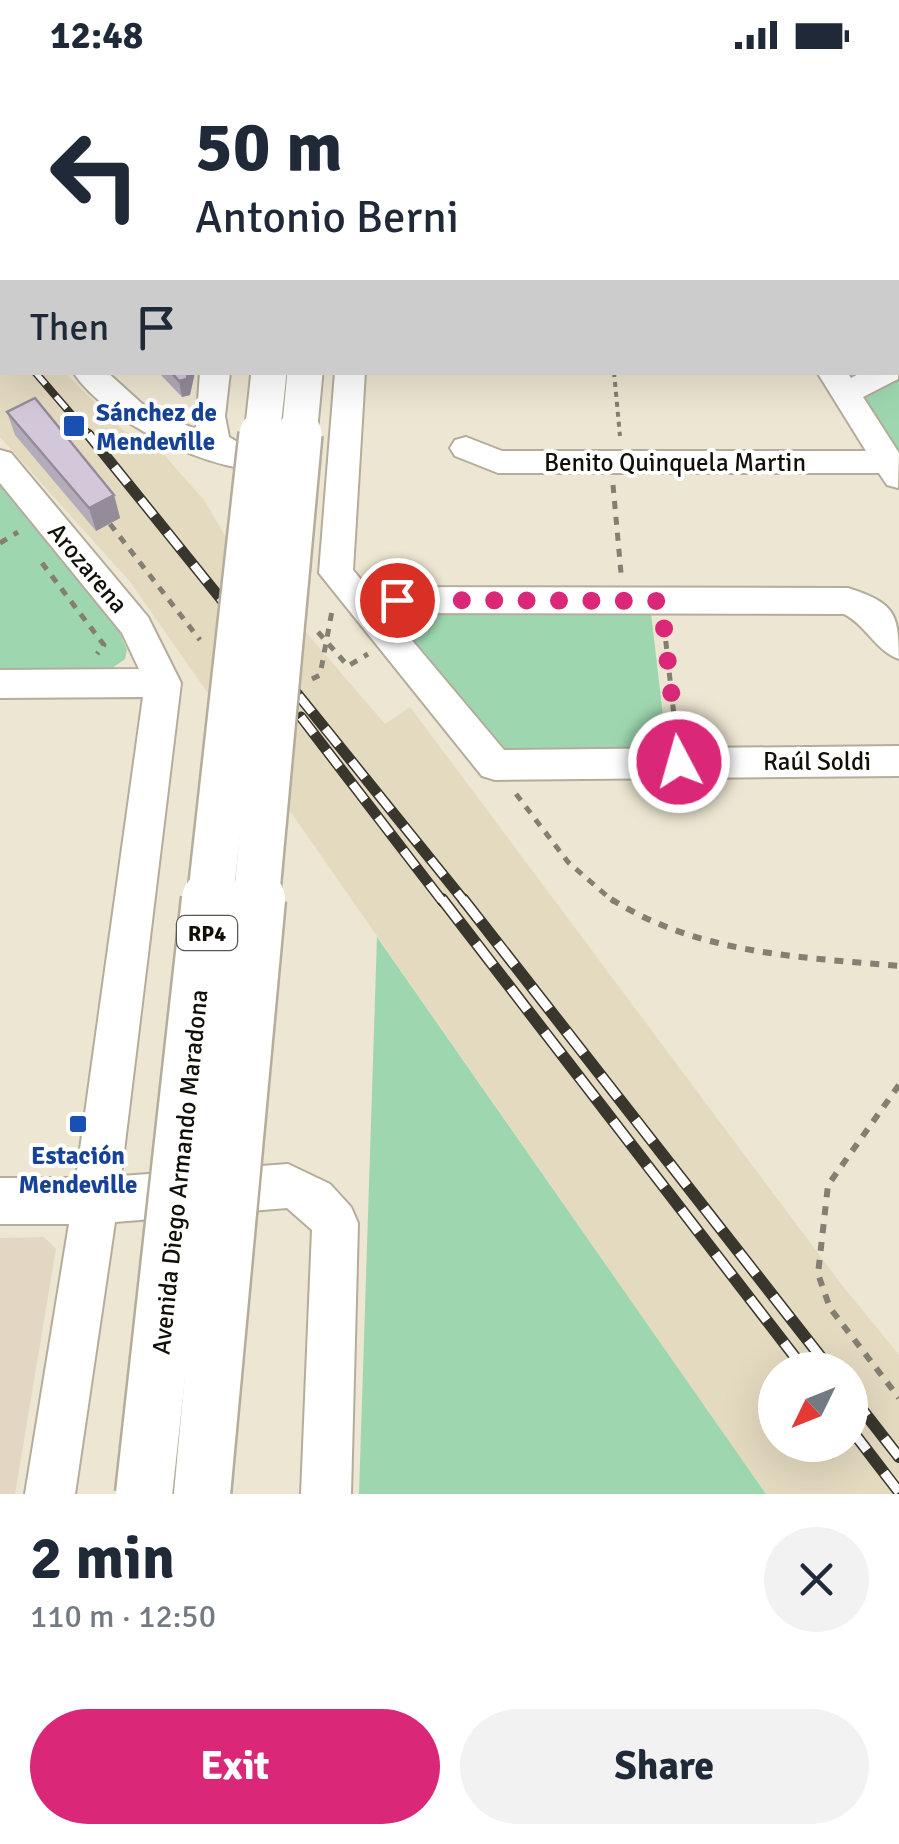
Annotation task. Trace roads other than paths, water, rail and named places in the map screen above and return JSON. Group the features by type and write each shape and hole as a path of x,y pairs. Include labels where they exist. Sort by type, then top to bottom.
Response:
{"main road":[{"name":"Avenida Diego Armando Maradona","path":"144,1494 270,375"},
{"name":"Avenida Diego Armando Maradona","path":"202,1494 305,375"}],"street":[{"path":"91,375 139,418 230,455 260,460 344,457"},
{"path":"116,375 159,412 180,415 208,406"},
{"path":"213,375 206,420 214,439 230,455"},
{"path":"350,375 344,457 348,586 661,601 848,601 875,614 899,644"},
{"path":"874,375 837,384 893,471"},
{"name":"Benito Quinquela Martin","path":"466,448 498,462 893,471"},
{"name":"Arozarena","path":"0,461 136,626 163,683"},
{"name":"Raúl Soldi","path":"348,586 495,766 899,761"},
{"path":"0,684 163,683 95,1202 50,1494"},
{"path":"0,1202 95,1202 288,1186 308,1194 324,1207 335,1223 326,1494"}],"railway":[{"path":"38,375 90,436"},
{"path":"88,434 465,902"},
{"path":"301,717 443,902"},
{"path":"442,899 791,1352"},
{"path":"463,899 817,1352"},
{"path":"868,1417 899,1457"},
{"path":"868,1452 899,1492"}],"place":[{"name":"Sánchez de Mendeville","path":"74,426"},
{"name":"Estación Mendeville","path":"78,1124"}]}
